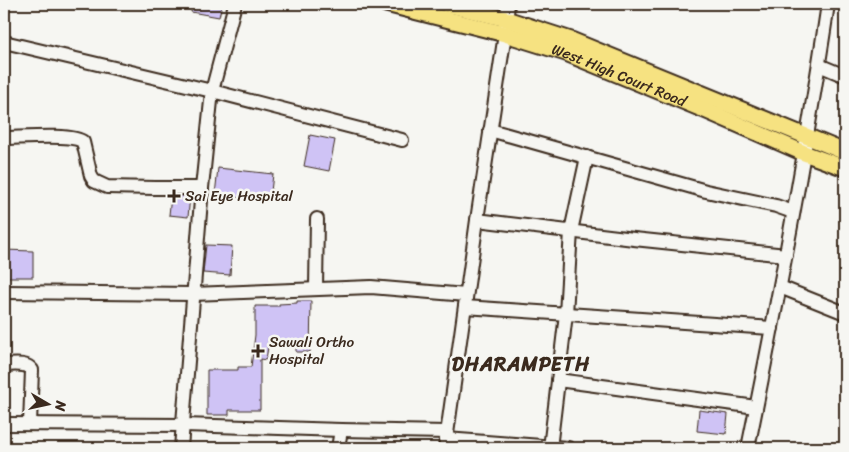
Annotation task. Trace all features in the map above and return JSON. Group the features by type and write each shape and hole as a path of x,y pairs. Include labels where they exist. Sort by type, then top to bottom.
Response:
{"main road":[{"name":"West High Court Road","path":"386,4 506,19 575,57 707,110 804,154 845,168"},
{"name":"West High Court Road","path":"446,4 506,19 571,40 845,152"}],"street":[{"path":"181,448 202,188 212,91 235,4"},
{"path":"748,448 786,256 828,4"},
{"path":"446,440 506,19"},
{"path":"4,42 212,91 402,140"},
{"path":"819,65 845,76"},
{"path":"490,130 706,191 776,206 793,212"},
{"path":"4,138 80,138 84,142 91,176 94,181 107,187 202,188"},
{"path":"550,447 566,314 571,231 587,157"},
{"path":"316,289 317,219"},
{"path":"477,220 786,256"},
{"path":"4,292 193,294 371,287 566,314 772,328"},
{"path":"780,287 845,313"},
{"path":"4,365 25,365 30,366 32,370 30,424"},
{"path":"558,380 756,408"},
{"path":"4,424 341,430 446,440 568,448"},
{"path":"338,448 341,430"}],"building":[{"path":"192,4 222,4 219,17 191,12"},
{"path":"310,135 335,140 329,171 304,166"},
{"path":"218,168 273,174 270,201 215,195"},
{"path":"171,196 190,196 188,217 169,215"},
{"path":"206,245 232,246 230,275 203,273"},
{"path":"4,250 33,251 33,277 4,277"},
{"path":"297,301 311,301 310,352 296,352 296,340 269,340 266,360 260,359 260,410 229,410 229,415 207,415 207,370 238,370 238,367 251,367 255,335 255,306 279,306 279,304 297,303"},
{"path":"699,410 728,414 726,434 697,431"}],"place":[{"name":"Sai Eye Hospital","path":"174,196"},
{"name":"Sawali Ortho Hospital","path":"258,351"}],"district":[{"name":"DHARAMPETH","path":"521,364"}]}
